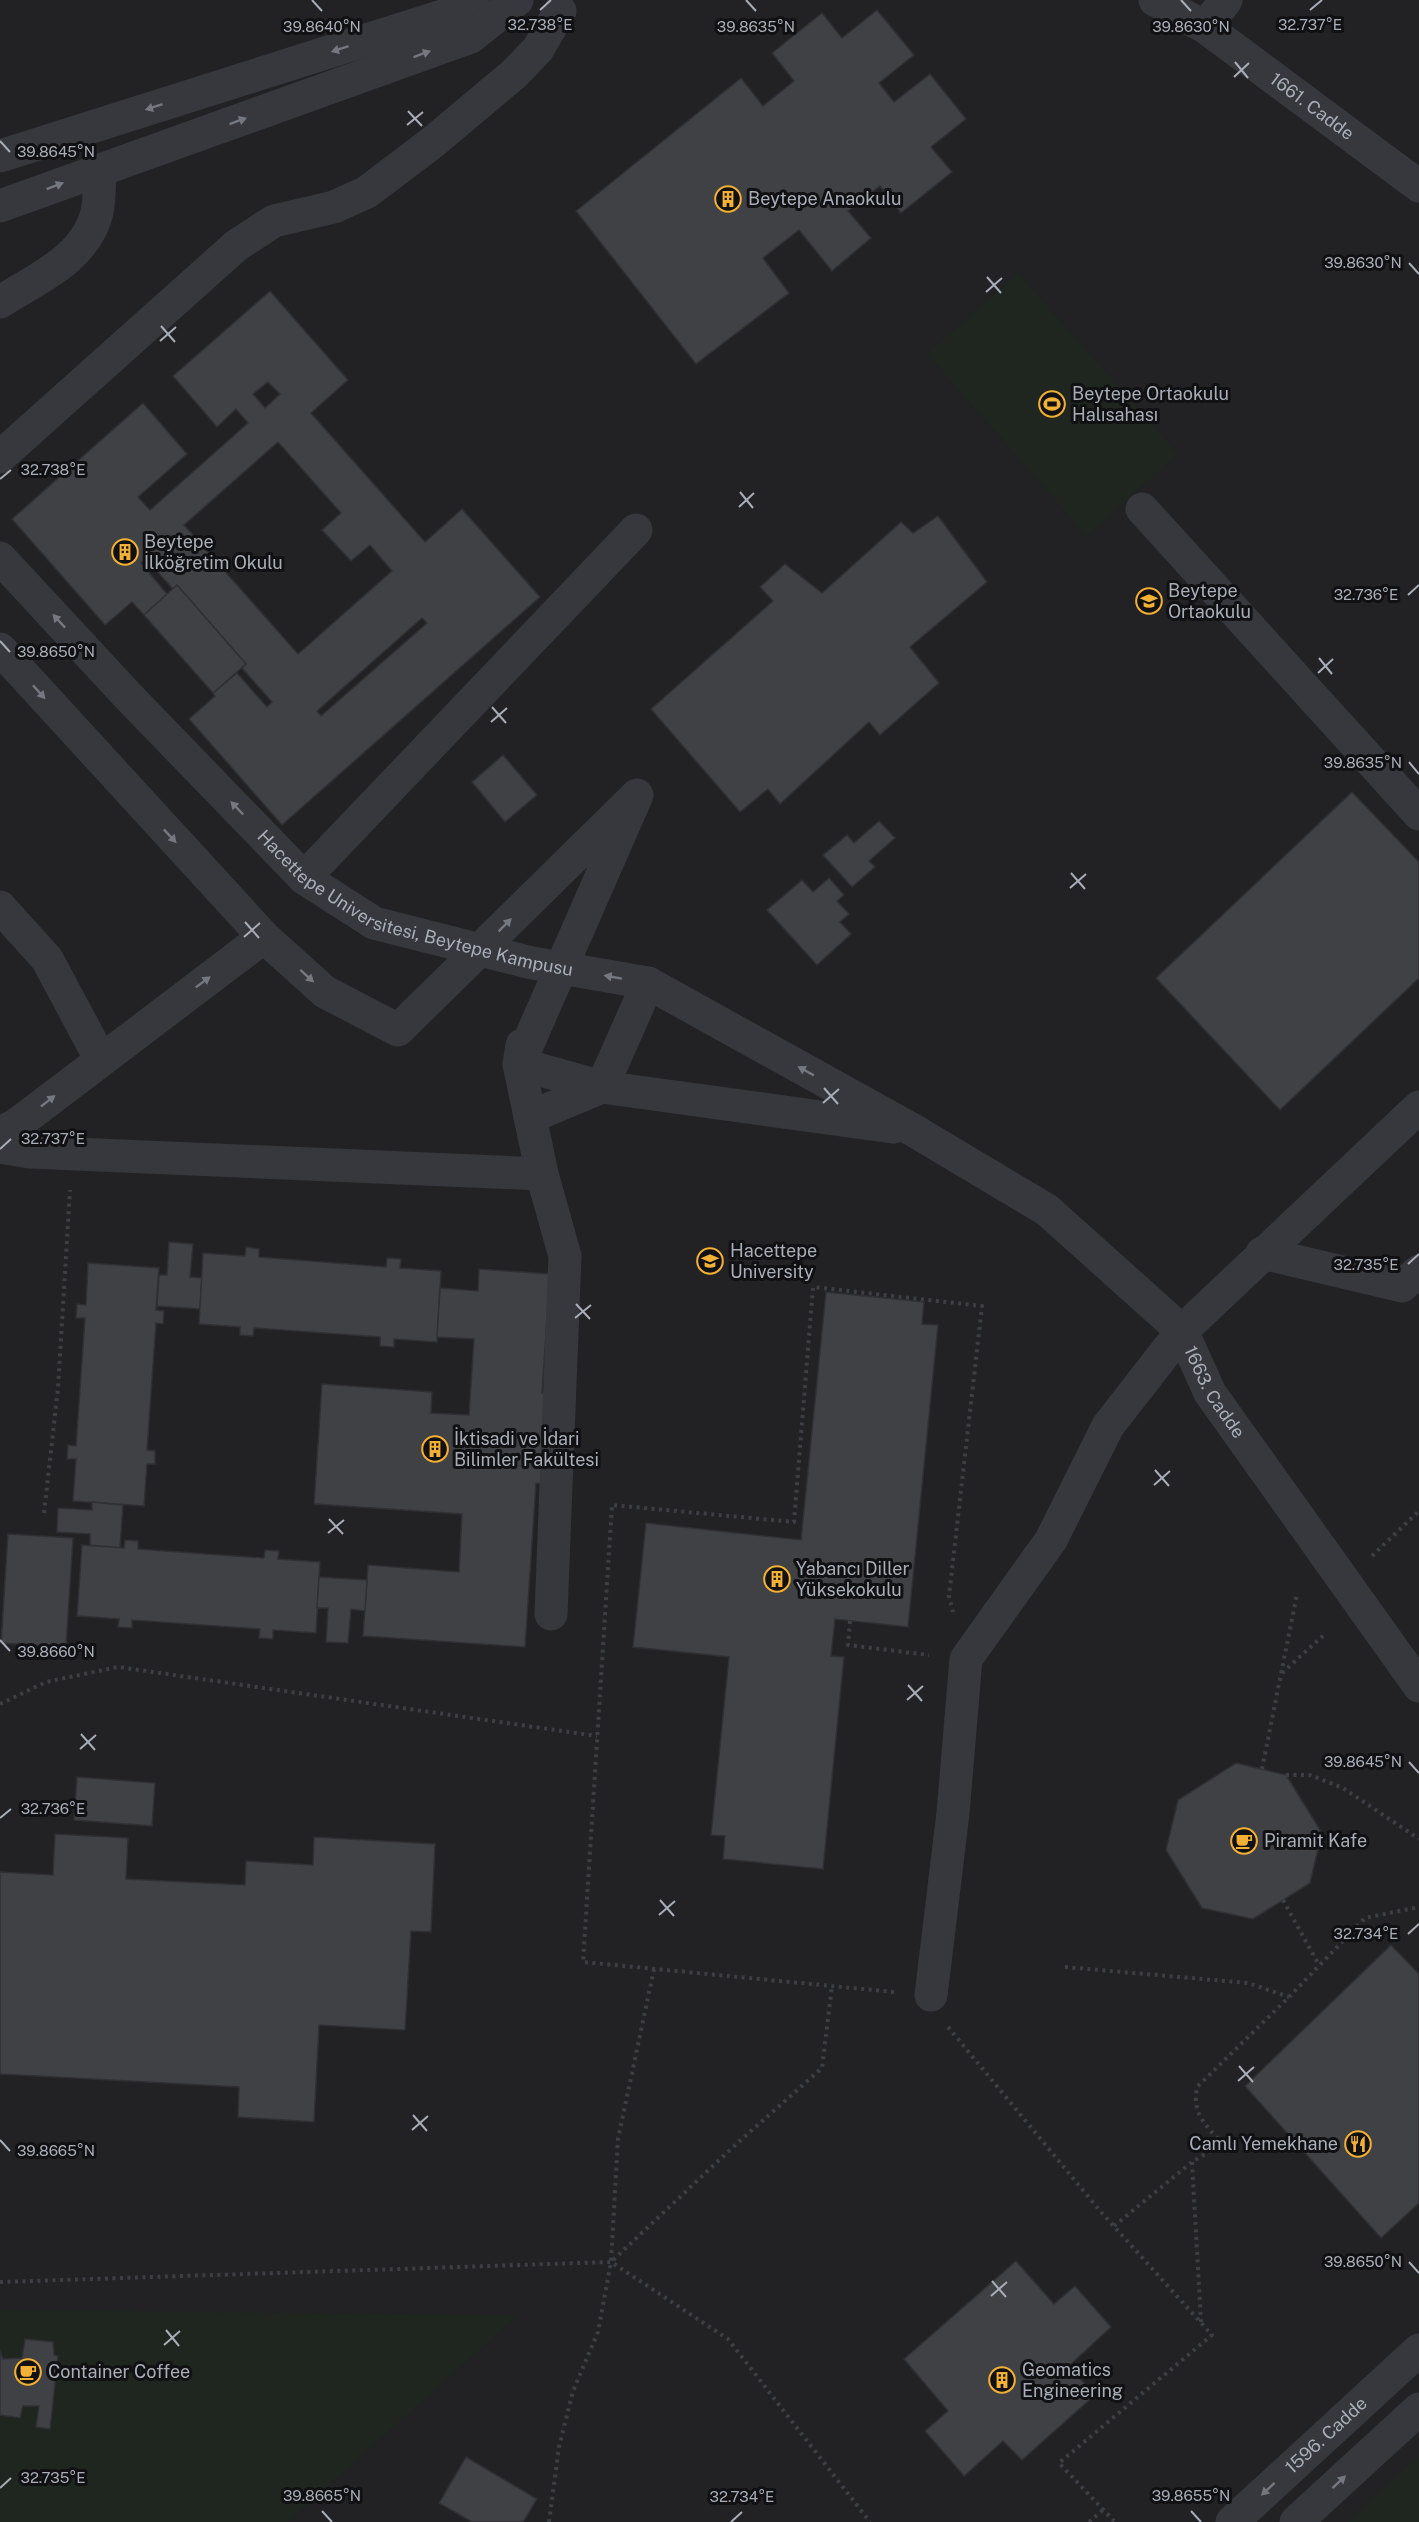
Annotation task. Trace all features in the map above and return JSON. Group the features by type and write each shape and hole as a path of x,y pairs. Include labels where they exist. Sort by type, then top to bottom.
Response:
{"street":[{"path":"0,156 444,16 455,12 473,0"},
{"path":"0,206 471,37 519,0 545,11 573,5"},
{"name":"1661. Cadde","path":"1155,0 1206,27 1419,186"},
{"name":"1661. Cadde","path":"1186,0 1206,27"},
{"path":"1206,27 1226,0"},
{"path":"0,457 237,244 274,222 334,207 355,199 433,142 514,74 538,49 573,5"},
{"path":"0,302 61,264 84,241 97,212 100,170"},
{"path":"1142,509 1419,814"},
{"path":"304,878 636,530"},
{"name":"Hacettepe Universitesi, Beytepe Kampusu","path":"0,558 128,696 304,878 374,923 532,963 648,983 913,1130 1047,1210 1182,1331"},
{"path":"0,649 264,937 325,992 398,1030 637,795 519,1064"},
{"path":"0,907 47,959 101,1060"},
{"path":"0,1133 16,1125 264,937"},
{"path":"532,963 519,1064 542,1174 565,1256 551,1614"},
{"path":"530,1116 602,1087 648,983"},
{"path":"519,1064 602,1087 913,1130"},
{"name":"1663. Cadde","path":"1419,1107 1182,1331 1210,1393 1419,1686"},
{"path":"0,1148 30,1152 542,1174"},
{"path":"1262,1253 1402,1286 1419,1271"},
{"path":"931,1995 953,1813 966,1659 1051,1540 1108,1426 1182,1331"},
{"name":"1596. Cadde","path":"1232,2522 1419,2350"},
{"path":"1296,2522 1419,2409"}],"path":[{"path":"44,1513 58,1388 72,1154"},
{"path":"931,1995 583,1962 612,1505 794,1522 813,1287 982,1306 949,1596 966,1659"},
{"path":"1345,1581 1419,1511"},
{"path":"1262,1769 1297,1594"},
{"path":"850,1621 848,1645 912,1653"},
{"path":"1281,1674 1326,1633"},
{"path":"0,1704 46,1682 118,1666 597,1736"},
{"path":"1286,1775 1310,1775 1343,1788 1419,1839"},
{"path":"1283,1900 1319,1965"},
{"path":"1114,2226 1192,2162 1222,2144 1203,2122 1194,2104 1197,2087 1365,1918 1419,1907"},
{"path":"1065,1967 1248,1983 1289,1997"},
{"path":"549,2522 559,2447 573,2391 598,2332 611,2262 618,2139 654,1969"},
{"path":"611,2262 733,2147 822,2068 832,1986"},
{"path":"951,2033 1114,2226 1212,2335 1059,2463 1115,2522"},
{"path":"1192,2162 1201,2323"},
{"path":"0,2282 611,2262 728,2339 870,2522"},
{"path":"1089,2522 1104,2509"}],"shaded area":[{"name":"Hacettepe University","path":"0,0 1419,0 1419,2522 0,2522"},
{"name":"Beytepe Ortaokulu Halısahası","path":"1018,273 1178,454 1087,536 927,354"},
{"path":"0,2310 518,2315 288,2522 0,2522"},
{"path":"1419,2456 1419,2522 1348,2522"}],"building":[{"name":"Beytepe Anaokulu","path":"877,10 914,55 879,83 894,102 930,74 966,119 931,147 952,172 901,213 880,186 848,211 871,238 832,271 799,230 763,258 789,293 696,364 576,211 741,78 763,106 794,81 772,53 822,13 842,38"},
{"name":"Beytepe İlköğretim Okulu","path":"270,291 348,380 311,413 425,542 462,509 540,597 282,825 189,719 215,696 213,693 237,673 267,707 272,702 242,668 246,664 177,585 173,589 146,559 141,563 167,594 144,615 132,602 105,625 12,519 143,403 187,454 138,497 150,510 248,423 236,409 217,427 173,376","holes":["268,382 280,394 265,408 253,394","278,442 341,513 322,530 351,561 370,545 392,571 298,654 184,525","422,618 427,623 321,716 317,711"]},
{"path":"938,516 987,582 910,647 939,683 880,735 869,722 780,804 768,789 740,812 651,709 773,601 760,587 785,564 822,593 901,522 913,533"},
{"path":"177,585 246,664 213,693 144,615"},
{"path":"503,755 537,795 505,822 472,782"},
{"path":"1352,792 1419,862 1419,978 1280,1110 1156,978"},
{"path":"879,821 895,838 869,861 875,867 852,887 823,855 847,835 854,843"},
{"path":"829,878 844,895 837,901 849,914 840,922 851,934 817,965 767,910 802,880 813,892"},
{"path":"169,1242 193,1244 190,1277 202,1278 200,1309 157,1306 159,1275 167,1275"},
{"path":"246,1247 259,1249 259,1257 386,1267 387,1258 401,1259 400,1268 441,1271 437,1342 394,1339 394,1347 380,1346 380,1337 254,1328 253,1336 240,1335 240,1327 199,1324 203,1253 245,1256"},
{"path":"88,1263 159,1268 156,1310 164,1311 163,1324 156,1323 147,1450 155,1451 155,1464 147,1464 144,1506 73,1501 76,1459 67,1459 68,1445 76,1446 85,1318 76,1318 77,1304 86,1305"},
{"name":"İktisadi ve İdari Bilimler Fakültesi","path":"479,1269 550,1274 542,1393 556,1394 550,1484 536,1483 525,1647 363,1636 368,1565 459,1572 462,1514 314,1504 322,1384 432,1392 431,1413 469,1415 474,1339 437,1337 440,1288 478,1291"},
{"name":"Yabancı Diller Yüksekokulu","path":"826,1292 924,1302 922,1324 938,1325 908,1627 835,1619 831,1656 844,1657 823,1869 723,1859 725,1836 711,1835 729,1657 633,1647 646,1523 801,1540"},
{"path":"92,1502 123,1505 120,1548 90,1545 90,1534 57,1532 58,1508 92,1510"},
{"path":"8,1534 73,1538 66,1647 1,1643"},
{"path":"125,1540 138,1541 138,1549 264,1558 265,1550 279,1551 278,1559 320,1562 316,1633 273,1630 273,1639 259,1638 260,1629 132,1620 132,1628 118,1627 119,1619 77,1616 82,1545 124,1548"},
{"path":"319,1577 367,1580 365,1611 351,1609 348,1643 326,1642 328,1608 317,1608"},
{"name":"Piramit Kafe","path":"1236,1763 1286,1775 1322,1833 1310,1883 1253,1919 1202,1908 1166,1850 1178,1800"},
{"path":"77,1777 155,1783 152,1826 74,1820"},
{"path":"55,1834 128,1838 126,1879 245,1885 246,1861 313,1865 314,1837 435,1844 431,1932 411,1931 405,2030 319,2025 314,2122 238,2117 239,2087 0,2074 0,1872 53,1875"},
{"name":"Camlı Yemekhane","path":"1391,1945 1419,1974 1419,2203 1381,2238 1245,2086"},
{"name":"Geomatics Engineering","path":"1016,2261 1054,2304 1075,2286 1111,2327 1069,2366 1095,2395 1022,2460 1003,2441 964,2476 925,2431 948,2411 904,2359"},
{"name":"Container Coffee","path":"25,2339 53,2342 54,2355 58,2356 50,2429 36,2427 39,2406 23,2406 20,2418 0,2415 0,2351 3,2359 22,2358"},
{"path":"466,2457 537,2499 523,2522 472,2522 439,2503"}],"place":[{"name":"Beytepe Anaokulu","path":"728,199"},
{"name":"Beytepe Ortaokulu Halısahası","path":"1052,404"},
{"name":"Beytepe İlköğretim Okulu","path":"125,552"},
{"name":"Beytepe Ortaokulu","path":"1149,601"},
{"name":"Hacettepe University","path":"710,1261"},
{"name":"İktisadi ve İdari Bilimler Fakültesi","path":"435,1449"},
{"name":"Yabancı Diller Yüksekokulu","path":"777,1579"},
{"name":"Piramit Kafe","path":"1244,1841"},
{"name":"Camlı Yemekhane","path":"1358,2144"},
{"name":"Container Coffee","path":"28,2372"},
{"name":"Geomatics Engineering","path":"1002,2380"}]}
